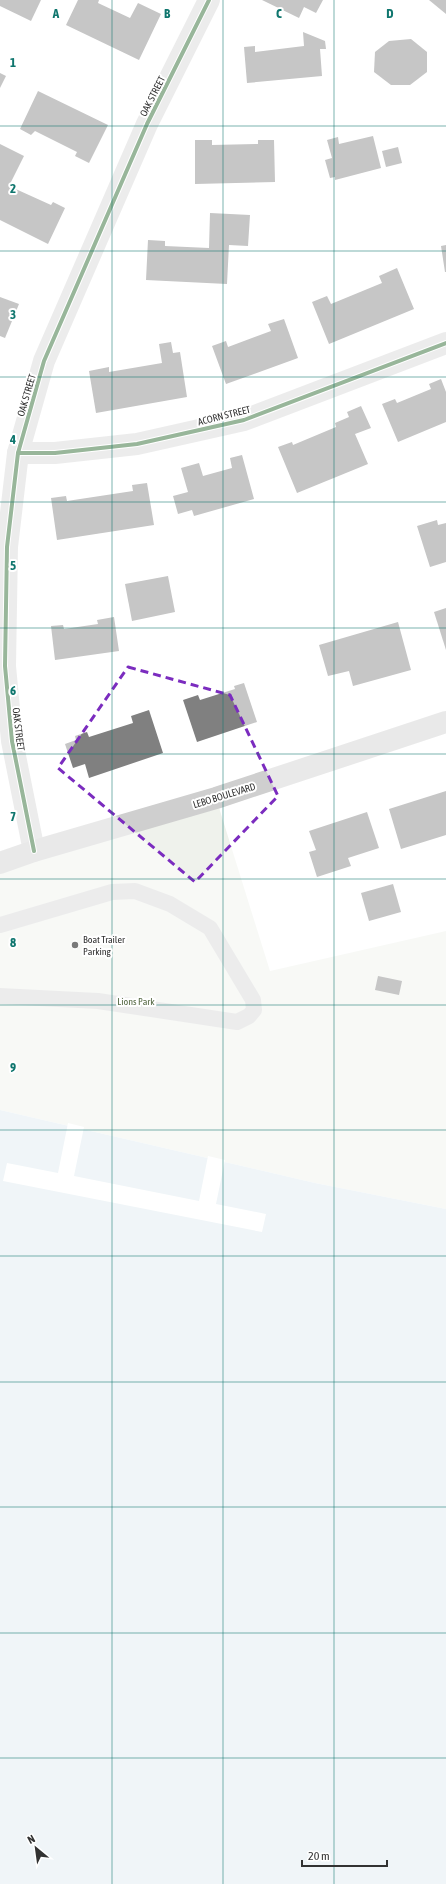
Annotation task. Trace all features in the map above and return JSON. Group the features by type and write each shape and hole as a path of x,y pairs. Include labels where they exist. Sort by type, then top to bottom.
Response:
{"main road":[{"name":"LEBO BOULEVARD","path":"0,863 34,851 216,798 446,722"}],"street":[{"name":"OAK STREET","path":"34,851 6,742 5,666 7,548 18,453 44,362 147,124 209,0"},
{"name":"ACORN STREET","path":"18,453 55,453 137,444 244,420 446,343"}],"lane":[{"path":"0,925 112,892 135,891 170,904 210,928 253,1000 254,1010 249,1016 237,1022 98,1001 0,996"}],"highlighted area":[{"path":"128,667 230,695 278,796 195,882 58,768"}],"green space":[{"name":"Lions Park","path":"216,798 270,971 446,931 446,1209 315,1183 0,1110 0,863"}],"shaded area":[{"path":"0,1110 315,1183 446,1209 446,1884 0,1884"}],"pier":[{"path":"68,1123 84,1127 74,1176 199,1201 208,1156 225,1160 216,1204 266,1214 262,1232 3,1181 7,1163 58,1173"}],"building":[{"path":"0,0 41,0 31,21 0,6"},
{"path":"78,0 99,0 98,3 130,18 138,3 161,14 139,60 66,25"},
{"path":"262,0 323,0 316,13 304,7 299,18"},
{"path":"429,0 446,0 446,14"},
{"path":"303,32 325,41 326,49 320,49 322,76 247,83 244,47 255,46 255,52 304,46"},
{"path":"411,39 427,52 427,72 410,85 391,85 374,72 375,52 389,41"},
{"path":"0,73 6,76 0,88"},
{"path":"38,91 108,125 89,163 75,156 77,152 35,131 31,135 20,129"},
{"path":"373,136 381,168 335,180 335,177 330,178 325,160 332,158 327,140 338,137 339,144"},
{"path":"195,140 212,140 212,145 258,144 258,140 274,140 275,182 195,184"},
{"path":"0,144 24,156 9,186 51,205 53,202 65,208 48,244 0,220"},
{"path":"398,147 402,163 386,167 382,151"},
{"path":"210,213 250,215 248,246 229,245 227,284 146,280 148,240 165,241 165,246 209,248"},
{"path":"446,245 446,272 445,272 441,246"},
{"path":"397,268 414,309 329,344 312,302 327,296 331,304 382,283 379,276"},
{"path":"0,297 19,304 5,338 0,336"},
{"path":"284,319 298,358 226,384 212,346 226,341 228,347 271,331 268,324"},
{"path":"171,342 173,353 180,352 187,397 96,413 89,371 109,367 109,372 162,363 159,344"},
{"path":"441,379 446,392 446,422 398,442 382,404 395,399 397,403 431,389 429,384"},
{"path":"361,406 371,428 355,434 368,464 297,493 278,447 292,442 293,445 336,427 335,423 349,417 347,412"},
{"path":"242,455 254,499 194,516 192,510 178,514 173,496 188,492 181,468 199,463 203,476 232,468 230,458"},
{"path":"147,483 154,525 57,540 51,498 66,496 67,501 133,491 132,485"},
{"path":"437,520 438,525 446,523 446,562 430,567 417,526"},
{"path":"168,576 175,612 132,621 125,584"},
{"path":"446,608 446,650 434,612"},
{"path":"114,617 119,651 55,660 51,626 63,625 64,629 98,624 97,620"},
{"path":"398,622 411,670 353,686 349,671 328,676 319,645"},
{"path":"244,683 257,722 197,742 183,700 198,695 200,700 235,689 234,686"},
{"path":"149,710 163,753 89,778 85,764 73,768 65,744 76,740 75,736 87,732 89,737 133,723 131,716"},
{"path":"446,791 446,835 401,849 389,809"},
{"path":"367,812 379,848 348,858 351,866 317,877 309,852 316,850 309,831"},
{"path":"393,884 401,912 369,921 361,893"},
{"path":"378,976 402,981 399,995 375,990"}],"cycle path":[{"path":"34,851 12,741 5,666 7,547 18,453 44,361 147,124 209,0"},
{"path":"18,453 55,453 137,444 244,420 446,343"}],"place":[{"name":"Boat Trailer Parking","path":"75,945"}]}
